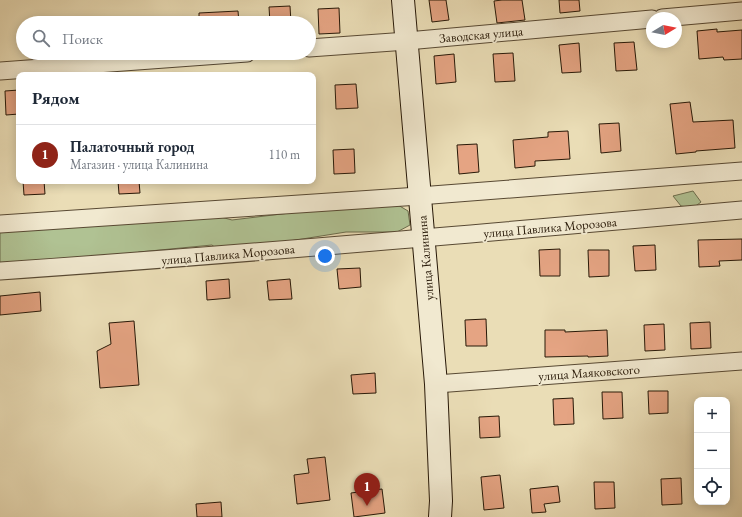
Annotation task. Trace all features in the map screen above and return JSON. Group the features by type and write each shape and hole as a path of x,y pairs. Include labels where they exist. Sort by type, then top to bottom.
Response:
{"main road":[{"name":"улица Калинина","path":"403,0 436,384 441,501 440,517"}],"street":[{"path":"682,16 742,11"},
{"name":"Заводская улица","path":"316,48 407,41 646,20"},
{"path":"0,71 151,60"},
{"path":"0,224 419,196 742,171"},
{"name":"улица Павлика Морозова","path":"0,271 424,238 742,210"},
{"name":"улица Маяковского","path":"436,384 742,361"}],"green space":[{"path":"693,191 701,202 693,208 681,206 673,196"},
{"path":"398,205 408,211 410,225 397,232 346,232 221,252 212,245 139,252 128,256 0,265 0,228 217,216 232,220 331,208"}],"building":[{"path":"429,0 446,0 449,20 432,22"},
{"path":"522,0 525,20 497,23 494,1"},
{"path":"559,0 579,0 580,11 560,13"},
{"path":"290,6 291,16 270,16 269,7"},
{"path":"339,8 340,33 319,34 318,9"},
{"path":"238,11 238,16 199,16 199,13"},
{"path":"717,29 717,32 742,30 742,59 724,60 723,57 699,59 697,31"},
{"path":"634,42 637,70 616,71 614,43"},
{"path":"579,43 581,72 562,73 559,45"},
{"path":"513,53 515,81 495,82 493,54"},
{"path":"454,54 456,82 436,84 434,56"},
{"path":"356,84 358,108 336,109 335,85"},
{"path":"16,90 16,114 6,115 5,91"},
{"path":"690,102 693,122 733,120 735,148 676,154 670,104"},
{"path":"619,123 621,151 601,153 599,124"},
{"path":"568,131 570,159 535,161 535,166 515,168 513,140 548,137 548,132"},
{"path":"477,144 479,172 459,174 457,145"},
{"path":"354,149 355,173 334,174 333,150"},
{"path":"23,184 44,184 45,194 24,195"},
{"path":"118,184 139,184 140,193 119,194"},
{"path":"742,239 742,260 719,261 720,266 699,267 698,240"},
{"path":"655,245 656,270 635,271 633,246"},
{"path":"560,249 560,276 540,276 539,250"},
{"path":"588,250 609,250 609,276 589,277"},
{"path":"360,268 361,287 339,289 337,269"},
{"path":"229,279 230,298 207,300 206,281"},
{"path":"290,279 292,299 269,300 267,281"},
{"path":"40,292 41,311 0,315 0,296"},
{"path":"486,319 487,346 466,346 465,320"},
{"path":"134,321 139,385 100,388 97,351 111,344 109,323"},
{"path":"710,322 711,348 691,349 690,323"},
{"path":"664,324 665,350 645,351 644,325"},
{"path":"545,330 565,330 565,332 607,330 608,356 545,357"},
{"path":"375,373 376,393 353,394 351,375"},
{"path":"648,391 668,391 668,413 649,414"},
{"path":"602,392 622,392 623,418 603,419"},
{"path":"573,398 574,424 554,425 553,399"},
{"path":"499,416 500,437 480,438 479,417"},
{"path":"325,457 330,500 297,504 294,475 309,473 307,459"},
{"path":"500,475 504,508 484,510 481,477"},
{"path":"681,478 682,504 662,505 661,479"},
{"path":"594,482 614,482 615,508 595,509"},
{"path":"558,486 560,502 544,504 546,512 532,513 530,489"},
{"path":"382,489 385,513 354,517 351,493"},
{"path":"221,502 222,517 197,517 196,504"}],"place":[{"name":"Палаточный город","path":"367,506"}]}
